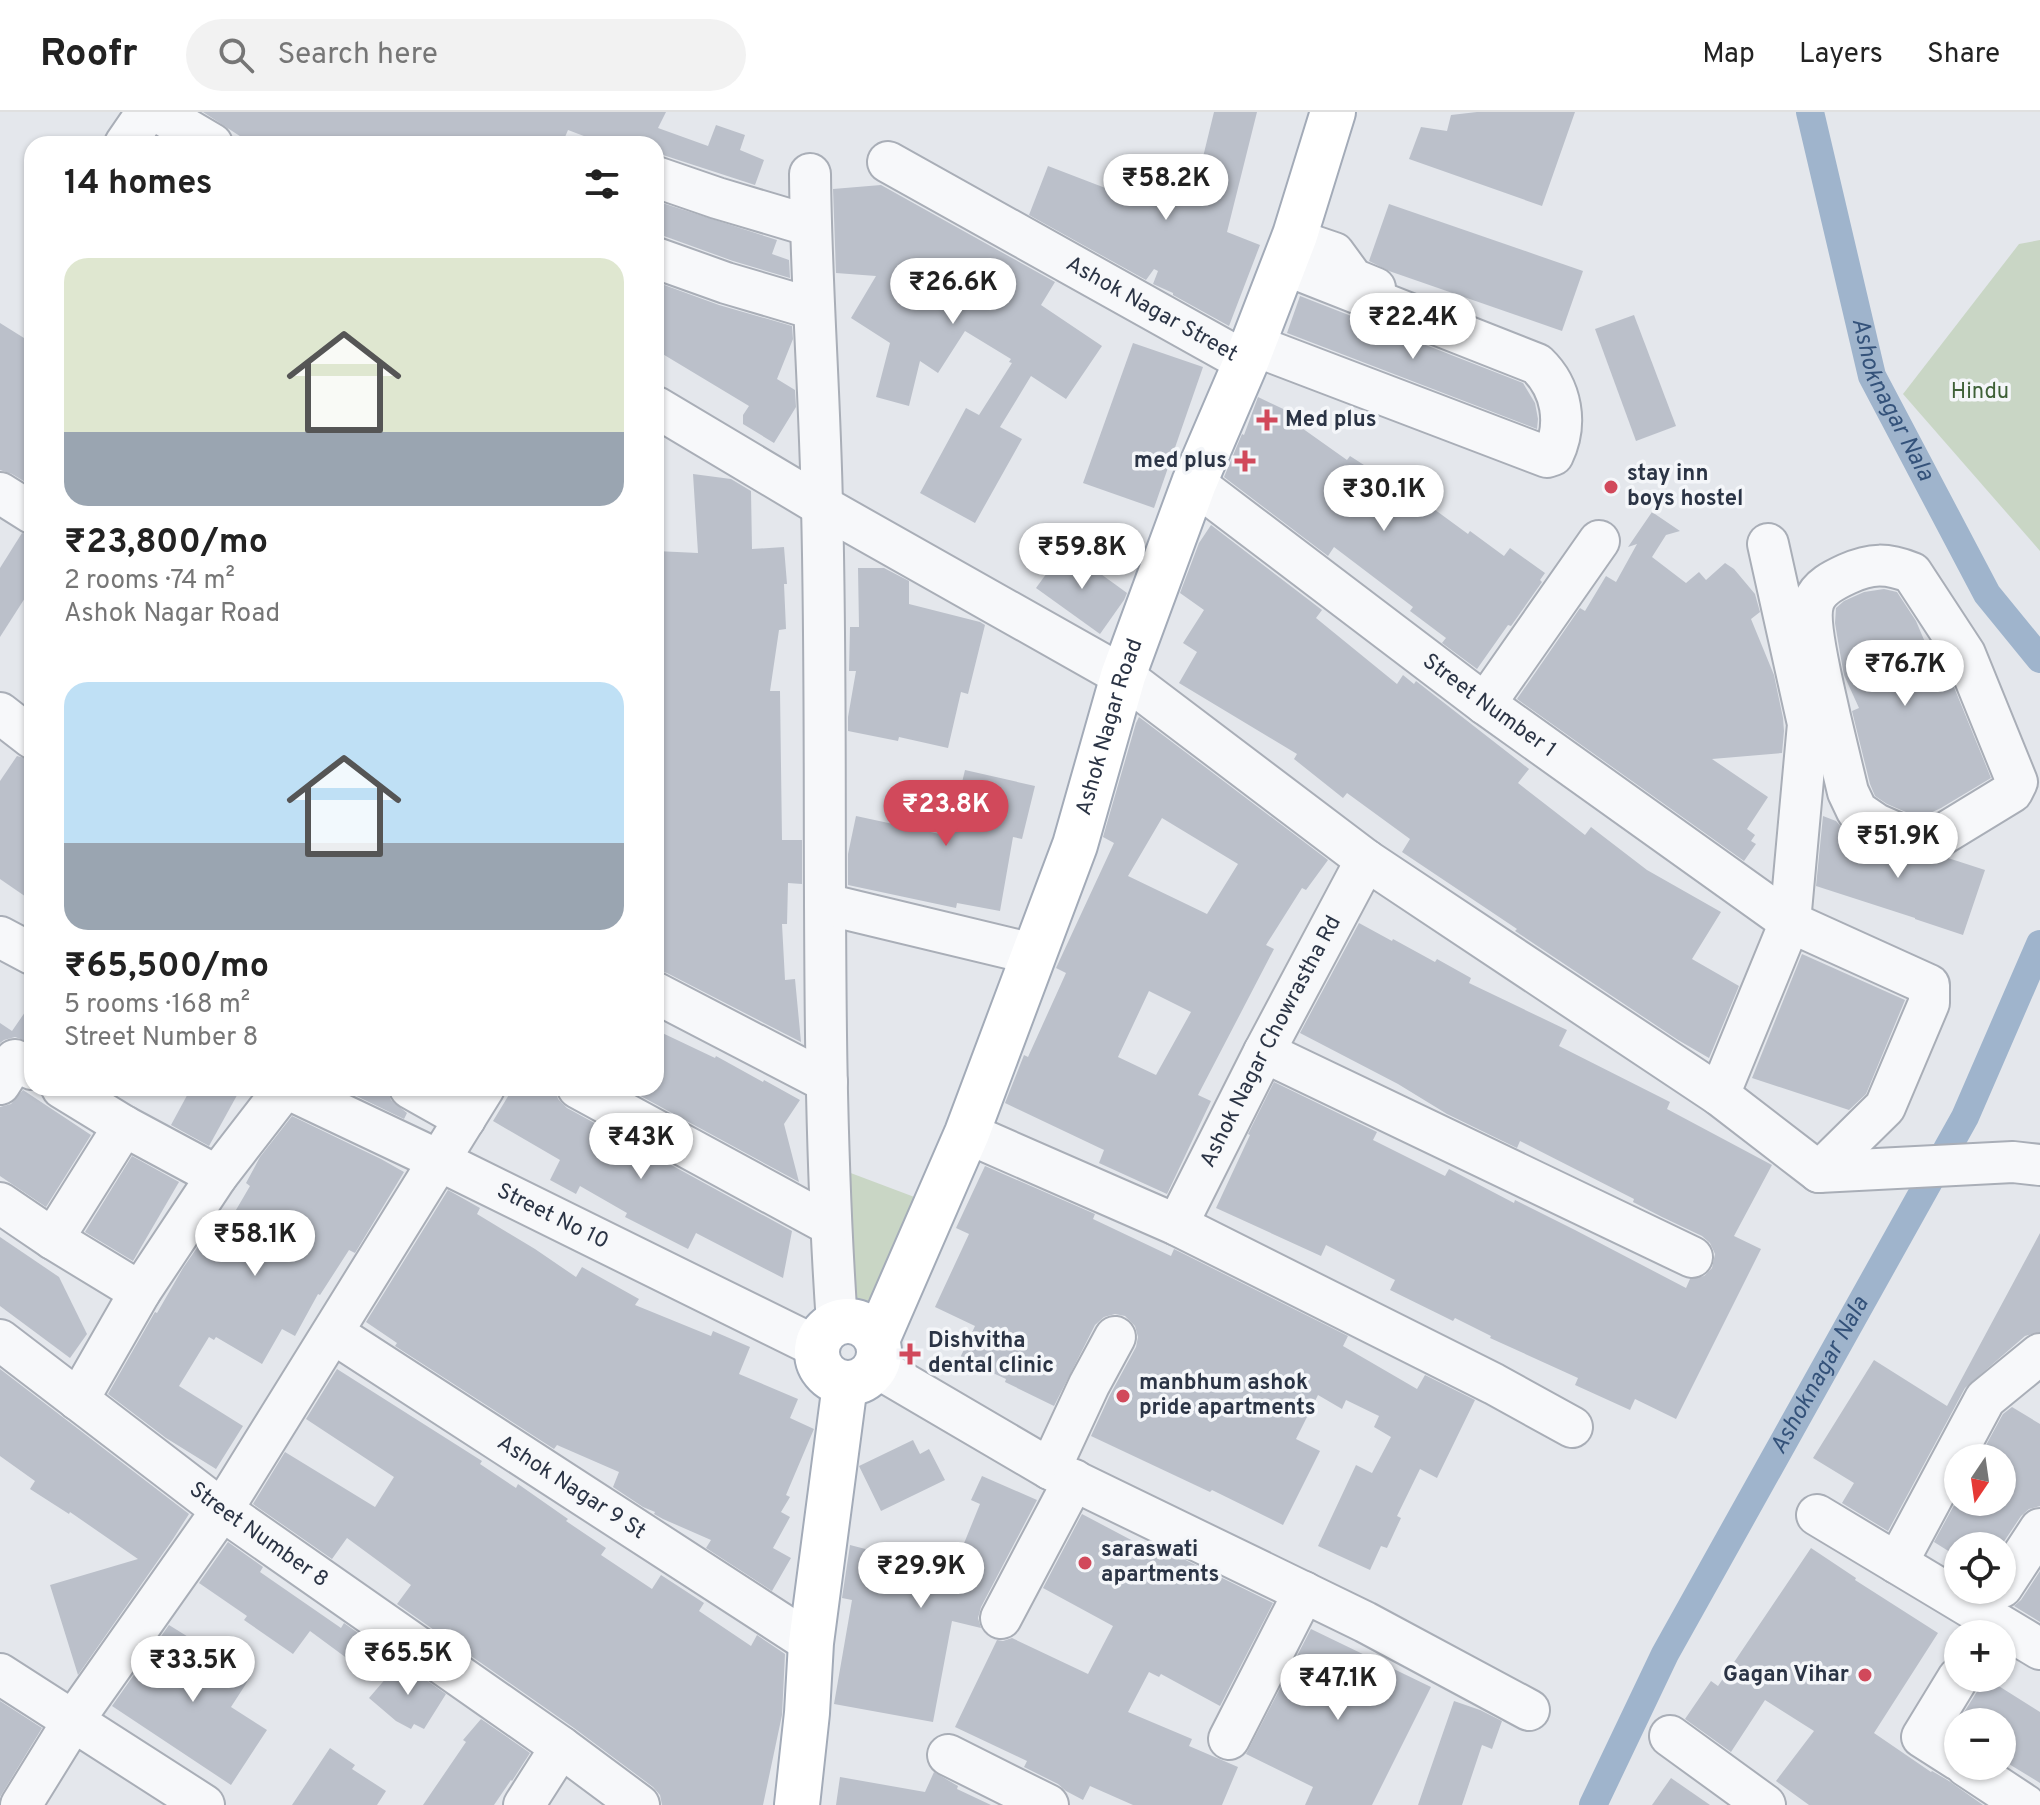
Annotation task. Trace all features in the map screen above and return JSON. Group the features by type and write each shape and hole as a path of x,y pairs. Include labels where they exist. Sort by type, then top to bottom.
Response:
{"main road":[{"name":"Ashok Nagar Road","path":"797,1805 811,1643 866,1364 967,1133 1075,845 1123,676 1194,483 1288,252 1333,112"},
{"path":"853,1321 868,1327 866,1364 835,1381 827,1375 817,1357 827,1335 853,1321"}],"street":[{"path":"130,136 147,112"},
{"path":"158,112 198,136"},
{"name":"Ashok Nagar Street","path":"888,162 1249,354 1547,457 1553,455 1559,442 1562,418 1557,392 1537,364 1288,252"},
{"path":"810,174 822,506 830,1225 827,1335"},
{"path":"664,180 811,226"},
{"path":"1288,252 1334,253 1353,279 1541,349"},
{"path":"664,261 814,309"},
{"path":"664,419 1123,676 1366,860 1834,1171 2026,1164"},
{"name":"Street Number 1","path":"1194,483 1485,704 1790,922 1929,985 1929,1003 1885,1107 1834,1171"},
{"path":"0,493 24,508"},
{"path":"1485,704 1599,541"},
{"path":"1768,544 1819,720 1857,811"},
{"path":"1719,1095 1790,922 1801,798 1819,720 1811,615 1814,600 1833,581 1864,566 1889,566 1912,573 1965,654 2017,782 2012,792 1935,839 1908,838 1876,824 1857,811 1829,801 1801,798"},
{"path":"0,713 24,732"},
{"name":"Ashok Nagar Chowrastha Rd","path":"1177,1225 1366,860"},
{"path":"825,904 1033,954"},
{"path":"0,937 24,950"},
{"path":"664,997 827,1082"},
{"path":"1264,1052 1692,1257"},
{"path":"0,1084 15,1060 24,1065"},
{"path":"75,1096 217,1176"},
{"path":"78,1400 140,1292 217,1176 279,1096"},
{"name":"Street No 10","path":"302,1096 827,1335"},
{"path":"21,1805 73,1721 222,1510 475,1104 442,1096"},
{"path":"593,1096 830,1225"},
{"path":"53,1239 124,1126"},
{"path":"967,1133 1177,1225 1494,1384 1572,1427"},
{"path":"0,1203 140,1292"},
{"name":"Ashok Nagar 9 St","path":"333,1333 811,1643"},
{"path":"1001,1618 1062,1474 1089,1385 1115,1337"},
{"name":"Street Number 8","path":"0,1340 222,1510 639,1805"},
{"path":"1902,1554 1985,1399 2040,1354"},
{"path":"866,1364 1062,1474 1365,1622 1529,1710"},
{"path":"1817,1515 1944,1570"},
{"path":"1991,1605 2040,1529"},
{"path":"1902,1554 1991,1605 2040,1649"},
{"path":"1229,1739 1304,1592"},
{"path":"0,1674 204,1805"},
{"path":"1944,1751 1922,1737 1949,1692"},
{"path":"1670,1736 1765,1805"},
{"path":"524,1805 561,1747"},
{"path":"948,1755 1048,1805"},
{"path":"1987,1780 2025,1805"}],"green space":[{"name":"Hindu","path":"2040,240 2040,551 1903,394 2019,244"},
{"path":"848,1172 917,1198 877,1321 845,1303"}],"building":[{"path":"203,112 666,112 658,128 708,146 716,125 745,135 740,150 764,160 755,185 664,155 664,136 584,136 568,130 565,136 240,136"},
{"path":"1214,112 1257,112 1227,232 1260,245 1229,326 1153,284 1158,271 1154,269 1146,280 1029,215 1048,166 1108,189 1117,165 1149,177 1146,185 1192,202"},
{"path":"1575,112 1542,206 1409,159 1421,127 1447,131 1451,115"},
{"path":"881,185 1055,282 1041,305 1102,346 1066,399 1031,376 1000,427 1022,439 975,523 920,493 966,408 979,415 1012,363 1009,362 1011,359 965,331 938,373 920,361 909,406 876,397 890,343 851,318 876,276 836,273 833,189"},
{"path":"664,204 777,240 772,254 789,260 790,278 664,236"},
{"path":"1389,204 1583,271 1562,331 1389,271 1369,261"},
{"path":"664,285 792,326 793,339 777,379 795,390 796,407 774,443 743,424 743,415 749,406 664,355"},
{"path":"1300,296 1523,383 1535,403 1537,429 1287,333"},
{"path":"1634,315 1676,426 1636,441 1595,329"},
{"path":"0,323 24,338 24,481 0,470"},
{"path":"1133,343 1203,367 1154,508 1083,483"},
{"path":"1258,397 1296,415 1292,421 1347,460 1350,456 1395,485 1397,482 1468,534 1470,531 1504,556 1510,548 1545,573 1511,626 1508,625 1477,669 1442,643 1446,638 1410,611 1413,607 1334,547 1328,556 1224,477"},
{"path":"693,474 731,479 751,491 752,549 784,547 786,629 779,630 770,691 780,691 782,840 802,840 802,884 788,883 787,924 782,924 785,980 795,979 801,1042 664,972 664,551 698,553"},
{"path":"1652,512 1680,531 1666,535 1652,557 1686,583 1699,572 1706,580 1725,563 1755,594 1760,612 1751,619 1774,675 1783,718 1782,753 1712,759 1768,797 1747,829 1755,835 1751,841 1756,844 1744,861 1517,699 1580,608 1585,611 1606,576 1616,582 1637,544 1628,547"},
{"path":"1211,525 1322,610 1316,618 1397,684 1403,675 1414,684 1416,681 1529,769 1518,783 1585,835 1591,827 1647,870 1721,912 1692,959 1739,986 1709,1058 1515,931 1517,929 1402,852 1410,839 1347,793 1343,798 1294,759 1297,754 1179,683 1197,652 1183,643 1204,610 1180,593 1199,543"},
{"path":"24,534 24,600 0,637 0,568"},
{"path":"1065,548 1127,593 1100,634 1036,588"},
{"path":"858,568 884,568 909,581 909,604 985,625 968,694 961,692 948,748 899,737 898,741 848,731 856,671 849,671 850,627 859,627"},
{"path":"1884,589 1897,592 1916,621 1936,668 1945,665 1991,778 1924,816 1913,815 1875,796 1852,711 1859,708 1844,675 1840,653 1836,608 1864,592"},
{"path":"1139,717 1328,860 1306,890 1302,888 1266,945 1274,949 1198,1095 1211,1101 1167,1194 1099,1163 1104,1150 1005,1103 1024,1055 1028,1057 1066,973 1056,968 1114,843 1103,837","holes":["1162,818 1238,864 1207,914 1128,876","1149,991 1191,1012 1156,1075 1118,1057"]},
{"path":"17,756 24,758 24,896 0,879 0,781"},
{"path":"965,770 1035,786 1022,839 1013,837 1000,911 957,903 956,908 848,885 848,854 856,816 949,836"},
{"path":"1823,816 1836,821 1863,843 1899,859 1934,862 1948,858 1985,870 1963,935 1816,886"},
{"path":"1359,923 1435,962 1437,959 1471,978 1469,983 1567,1030 1559,1046 1670,1102 1667,1109 1772,1165 1734,1236 1761,1249 1676,1419 1635,1399 1630,1410 1575,1385 1578,1378 1390,1290 1395,1280 1326,1245 1321,1256 1216,1208 1274,1082 1377,1132 1373,1140 1445,1176 1449,1169 1686,1288 1690,1279 1704,1276 1712,1268 1715,1254 1702,1236 1520,1141 1517,1148 1447,1114 1398,1084 1300,1033"},
{"path":"1802,954 1905,1000 1866,1094 1849,1110 1752,1078"},
{"path":"24,1014 24,1040 15,1037 0,1043 0,1023 12,1031"},
{"path":"664,1034 716,1056 800,1100 784,1124 799,1182 641,1096 664,1096"},
{"path":"23,1090 24,1096 32,1096 91,1135 46,1207 0,1176 0,1107 11,1104"},
{"path":"187,1096 237,1096 209,1146 171,1125"},
{"path":"357,1096 390,1096 407,1113 404,1119"},
{"path":"508,1096 557,1096 567,1108 792,1231 783,1278 696,1233 688,1249 625,1217 627,1213 580,1186 576,1194 550,1180 560,1160 493,1121"},
{"path":"292,1116 404,1172 355,1253 349,1250 318,1294 295,1336 282,1329 262,1364 216,1337 214,1340 209,1337 179,1386 243,1426 216,1469 166,1438 108,1394 155,1312 208,1232 219,1239 250,1186 246,1183 260,1157"},
{"path":"132,1156 179,1182 133,1261 85,1232"},
{"path":"985,1166 1095,1214 1093,1219 1171,1256 1174,1249 1348,1336 1343,1346 1417,1389 1425,1375 1475,1400 1437,1478 1420,1469 1397,1516 1401,1518 1387,1548 1381,1546 1370,1570 1318,1546 1356,1465 1372,1473 1391,1437 1374,1427 1379,1416 1346,1400 1342,1409 1318,1395 1296,1439 1320,1451 1283,1525 1091,1436 1136,1347 1138,1337 1135,1326 1125,1316 1115,1314 1104,1317 1095,1325 1054,1406 960,1358 975,1326 935,1307 969,1234 956,1228"},
{"path":"448,1190 480,1208 477,1214 576,1277 582,1267 639,1299 635,1305 711,1336 713,1331 750,1347 739,1374 798,1399 790,1418 814,1429 786,1495 790,1497 781,1512 790,1517 773,1548 791,1558 772,1591 706,1548 711,1540 663,1519 613,1487 619,1472 557,1445 554,1449 395,1346 397,1343 366,1322"},
{"path":"2040,1233 2040,1332 2025,1336 1965,1388 1888,1531 1842,1503 1854,1483 1813,1458 1874,1360 1947,1406"},
{"path":"0,1237 59,1277 87,1334 70,1358 0,1306"},
{"path":"0,1369 189,1514 78,1675 50,1585 138,1559 70,1512 30,1489 35,1481 0,1456"},
{"path":"337,1369 482,1461 480,1464 516,1488 518,1484 606,1548 601,1555 652,1589 661,1575 704,1603 699,1611 751,1646 757,1635 785,1654 782,1715 763,1805 662,1805 660,1795 653,1787 397,1604 411,1585 347,1538 332,1559 253,1504 285,1452 375,1507 394,1477 306,1419"},
{"path":"2012,1407 2040,1424 2040,1506 2029,1509 2021,1516 2010,1532 1944,1532 1944,1548 1934,1542 1948,1516 2016,1516 2016,1444 1987,1444 2003,1414"},
{"path":"913,1440 920,1454 929,1449 945,1480 881,1511 859,1466"},
{"path":"982,1476 1037,1500 981,1607 978,1618 981,1628 952,1621 933,1722 834,1704 852,1600 842,1598 850,1545 931,1566 932,1562 954,1568 980,1504 971,1500"},
{"path":"1082,1514 1152,1551 1155,1545 1273,1603 1220,1706 1161,1674 1159,1677 1149,1672 1128,1712 1192,1739 1189,1746 1238,1767 1222,1805 1133,1805 1090,1786 1083,1800 1024,1767 1027,1761 955,1727 997,1640 1012,1638 1088,1674 1113,1626 1043,1588"},
{"path":"228,1542 263,1567 260,1572 341,1628 344,1623 368,1640 352,1662 310,1631 293,1654 244,1620 247,1616 199,1583"},
{"path":"1811,1548 1938,1633 1874,1733 1983,1805 1809,1805 1776,1781 1814,1731 1765,1700 1731,1752 1685,1719 1711,1681 1718,1686"},
{"path":"2040,1571 2040,1622 2014,1606"},
{"path":"169,1625 251,1676 231,1707 267,1730 231,1785 112,1706"},
{"path":"1311,1629 1431,1687 1372,1805 1305,1805 1313,1787 1246,1754"},
{"path":"400,1662 446,1694 424,1729 414,1724 411,1729 396,1721 369,1698"},
{"path":"1977,1692 2008,1692 2040,1712 2040,1783 2016,1768 2016,1708 1967,1708"},
{"path":"0,1701 42,1728 0,1797"},
{"path":"1454,1701 1502,1721 1492,1749 1482,1745 1462,1805 1418,1805"},
{"path":"481,1719 530,1753 512,1781 494,1805 423,1805 466,1742 463,1740"},
{"path":"330,1748 355,1765 352,1769 386,1791 377,1805 292,1805"},
{"path":"934,1772 958,1786 957,1789 991,1805 836,1805 840,1777 925,1792"},
{"path":"1671,1778 1710,1805 1652,1805"}],"waterway":[{"name":"Ashoknagar Nala","path":"1810,112 1872,376 1987,594 2040,659"},
{"name":"Ashoknagar Nala","path":"1593,1805 1665,1654 1965,1117 2040,944"}],"place":[{"name":"Med plus","path":"1267,420"},
{"name":"med plus","path":"1245,461"},
{"name":"stay inn boys hostel","path":"1611,487"},
{"name":"Dishvitha dental clinic","path":"910,1354"},
{"name":"manbhum ashok pride apartments","path":"1123,1396"},
{"name":"saraswati apartments","path":"1085,1563"},
{"name":"Gagan Vihar","path":"1865,1675"}]}
